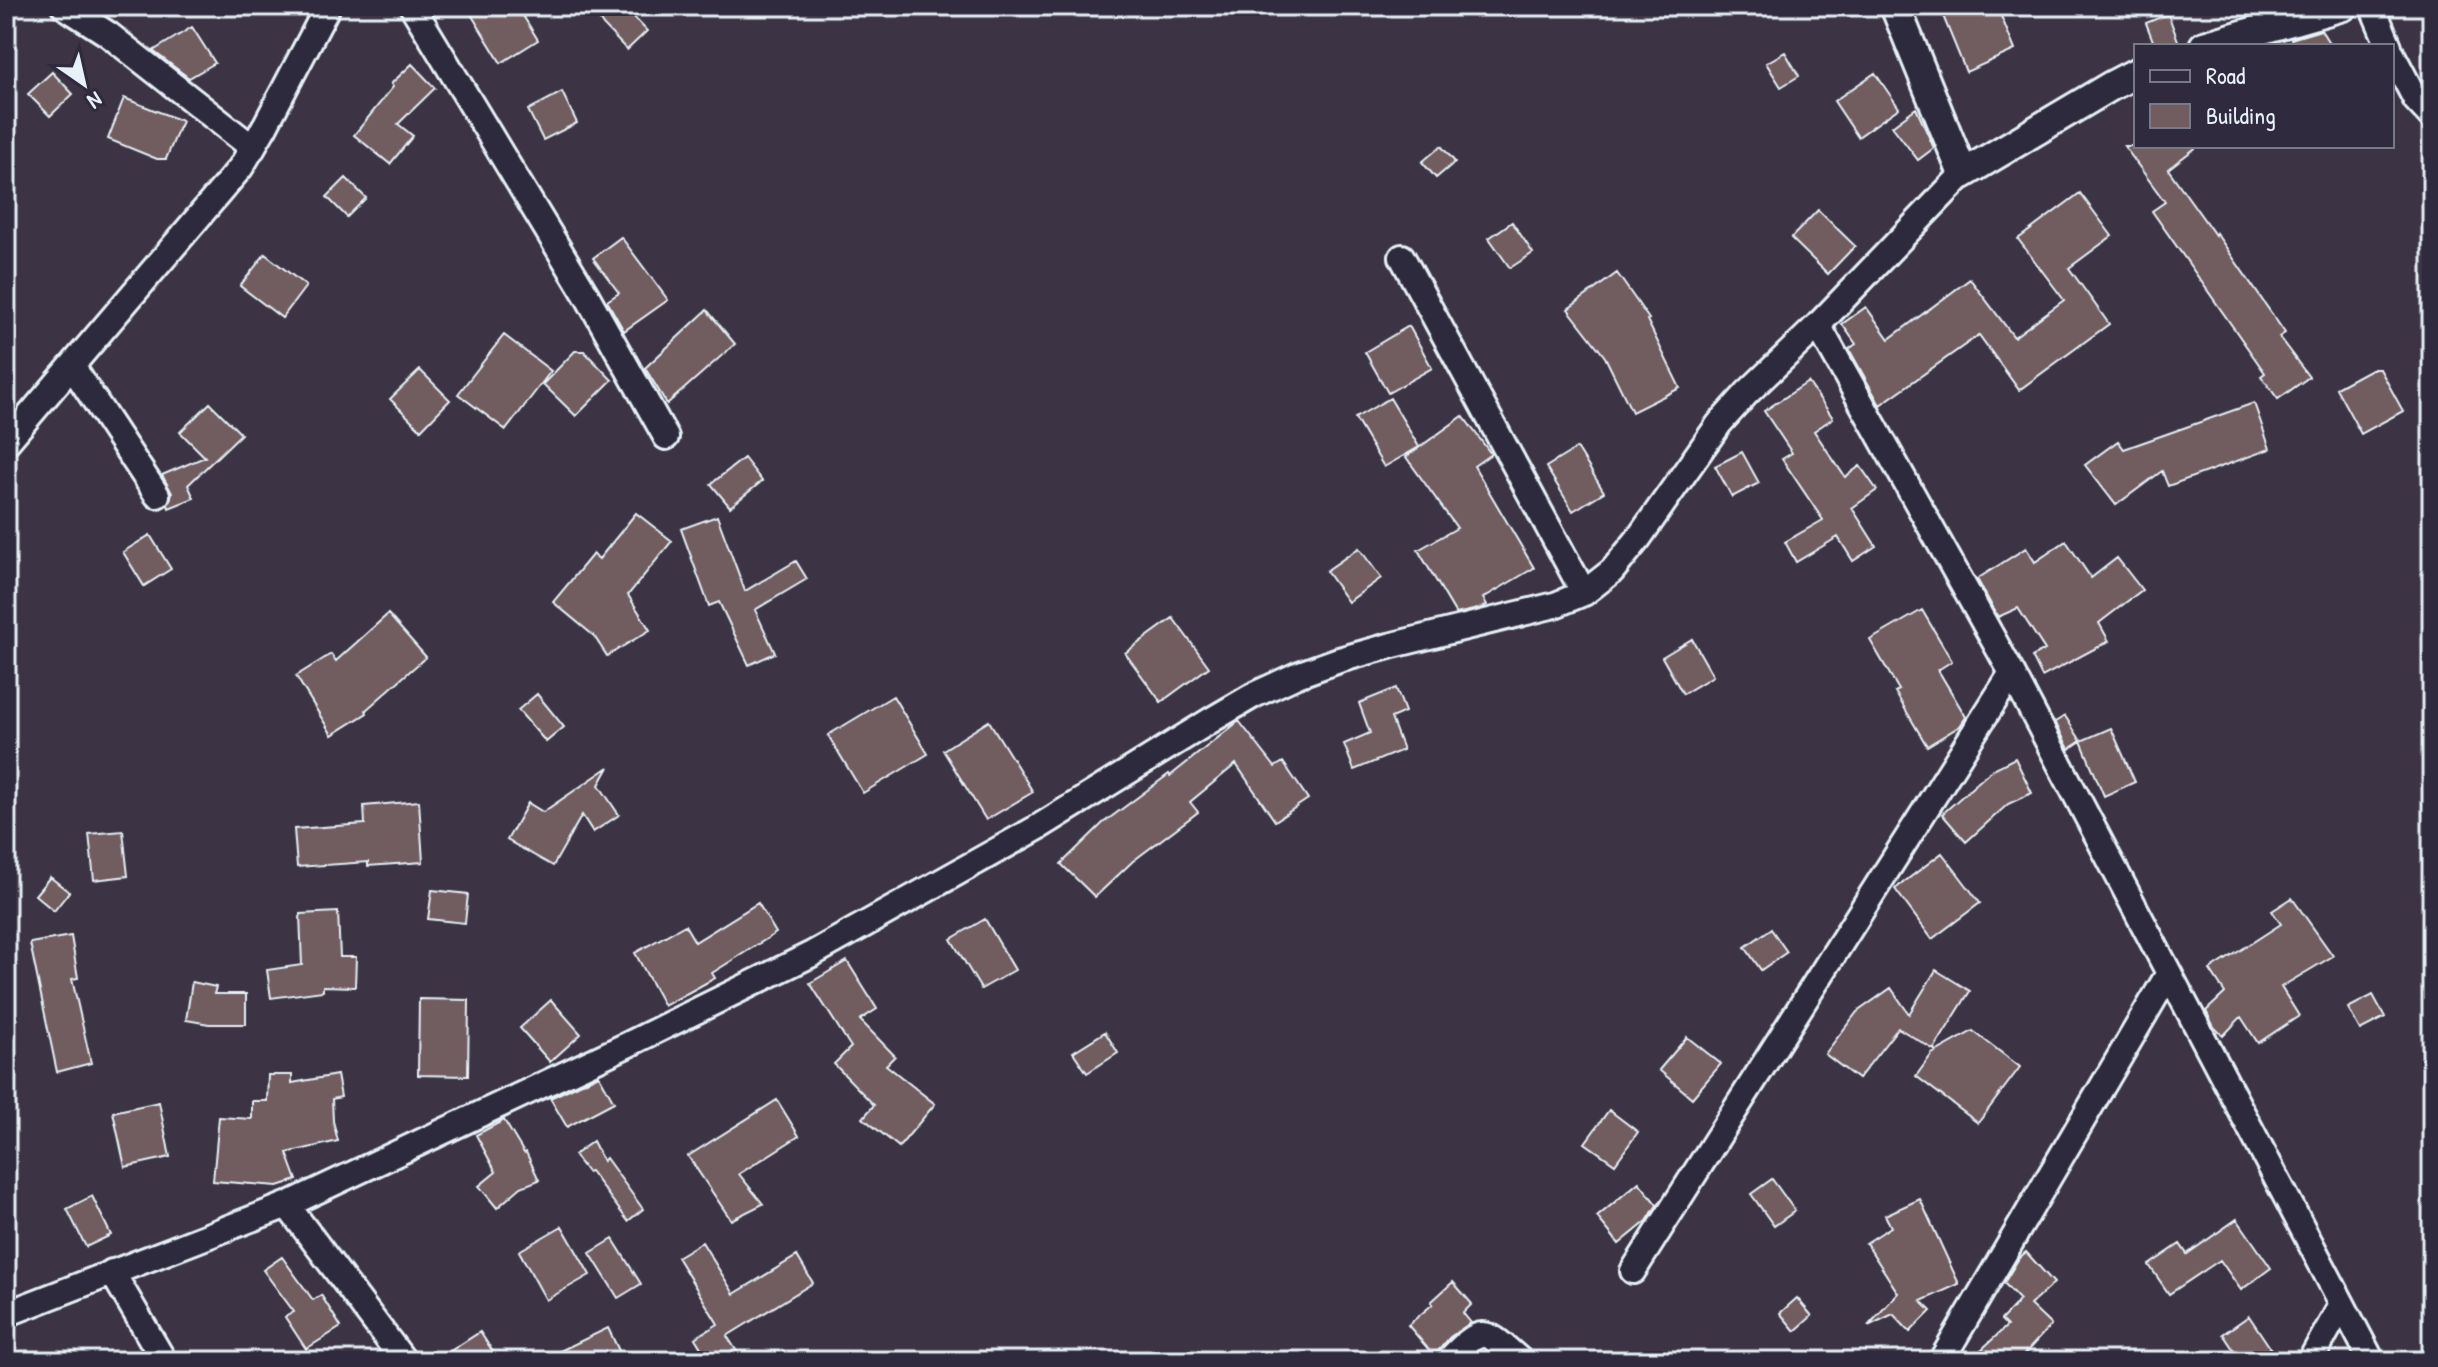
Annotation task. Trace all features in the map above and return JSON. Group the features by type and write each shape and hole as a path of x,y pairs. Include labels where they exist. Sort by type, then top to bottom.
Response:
{"street":[{"path":"64,6 108,34 253,148"},
{"path":"6,443 226,187 253,148 328,6"},
{"path":"412,6 587,296 666,437"},
{"path":"1895,6 1963,174"},
{"path":"2211,44 2343,6"},
{"path":"2372,6 2388,44"},
{"path":"2394,58 2416,100 2432,117"},
{"path":"6,1314 287,1205 812,954 1023,836 1254,695 1297,675 1339,660 1555,605 1584,593 1612,571 1719,424 1747,393 1818,325 1963,174 2134,74"},
{"path":"1402,257 1584,593"},
{"path":"1818,325 2012,673 2372,1361"},
{"path":"72,366 157,495"},
{"path":"1633,1271 2012,673"},
{"path":"1941,1361 2169,973"},
{"path":"287,1205 404,1361"},
{"path":"112,1272 164,1361"},
{"path":"2310,1361 2342,1304"},
{"path":"1448,1361 1468,1341 1485,1334 1492,1336 1521,1361"}],"building":[{"path":"466,6 517,6 538,40 501,63"},
{"path":"591,6 623,6 647,31 627,50 603,25"},
{"path":"1939,6 1997,6 2015,50 1966,72"},
{"path":"2168,14 2179,44 2154,44 2146,23"},
{"path":"192,27 215,63 189,78 153,51"},
{"path":"2321,30 2330,44 2293,44 2291,39"},
{"path":"1785,52 1799,76 1781,87 1766,63"},
{"path":"412,64 435,88 398,124 413,136 390,164 354,135 393,87 391,84"},
{"path":"52,72 73,94 50,116 28,94"},
{"path":"1875,73 1899,108 1858,137 1834,101"},
{"path":"562,92 577,123 543,140 528,110"},
{"path":"124,98 182,121 166,159 157,159 108,139"},
{"path":"1916,108 1934,148 1918,160 1892,126"},
{"path":"1441,146 1455,162 1436,178 1422,162"},
{"path":"2124,146 2195,148 2168,169 2285,333 2279,337 2309,377 2278,399 2261,376 2265,373 2152,211 2165,202"},
{"path":"346,178 366,198 347,217 327,197"},
{"path":"2080,193 2112,236 2069,268 2109,324 2019,390 1979,335 1880,405 1849,349 1856,344 1842,324 1866,307 1889,339 1970,279 2014,337 2064,300 2018,239"},
{"path":"1818,210 1855,246 1828,274 1791,238"},
{"path":"1512,222 1533,253 1510,268 1489,238"},
{"path":"621,237 668,300 624,331 607,301 619,293 593,258"},
{"path":"265,254 306,286 282,318 240,286"},
{"path":"1617,273 1649,319 1680,388 1632,412 1605,357 1568,309"},
{"path":"707,310 735,344 667,404 645,368"},
{"path":"1409,326 1432,368 1388,393 1365,352"},
{"path":"504,335 551,371 506,430 458,394"},
{"path":"575,351 584,351 612,380 576,416 543,384"},
{"path":"2371,369 2380,369 2403,411 2361,434 2336,388"},
{"path":"420,370 450,400 421,430 390,399"},
{"path":"1808,382 1833,418 1814,431 1845,477 1860,466 1877,490 1852,508 1876,546 1853,561 1838,537 1796,562 1785,542 1823,520 1782,459 1792,453 1764,411"},
{"path":"1390,398 1419,447 1384,467 1355,418"},
{"path":"210,403 241,434 188,485 194,498 169,508 172,493 162,475 205,457 180,432"},
{"path":"2254,403 2270,449 2168,486 2162,471 2116,505 2085,465 2118,441 2124,449"},
{"path":"1463,416 1491,454 1474,466 1534,568 1483,598 1487,605 1482,608 1456,614 1418,550 1457,528 1406,457"},
{"path":"1577,448 1604,492 1573,511 1546,467"},
{"path":"1742,452 1759,483 1732,497 1715,466"},
{"path":"744,458 762,481 730,507 711,484"},
{"path":"636,513 672,541 628,595 650,630 607,656 594,636 553,602 593,554 599,559"},
{"path":"717,516 745,591 796,561 807,579 755,610 775,653 749,665 719,602 709,606 681,529"},
{"path":"150,535 171,569 144,586 123,552"},
{"path":"2066,541 2091,578 2117,558 2142,590 2099,623 2109,641 2042,677 2032,657 2045,650 2018,608 1998,617 1977,579 2026,548 2035,562"},
{"path":"1359,548 1381,578 1348,602 1326,571"},
{"path":"1922,610 1952,661 1938,670 1966,717 1960,726 1927,746 1895,692 1899,690 1870,640"},
{"path":"388,614 426,657 366,710 367,713 332,735 296,676 331,654 336,661"},
{"path":"1173,618 1209,667 1161,702 1125,653"},
{"path":"1692,639 1713,676 1683,694 1662,657"},
{"path":"1396,688 1405,712 1391,718 1403,750 1354,770 1344,744 1370,733 1359,703"},
{"path":"537,694 564,727 546,742 518,710"},
{"path":"893,696 928,754 863,793 828,735"},
{"path":"2065,716 2081,741 2069,749 2055,722"},
{"path":"989,721 1033,792 986,820 943,750"},
{"path":"1239,721 1275,767 1283,762 1308,799 1275,821 1236,764 1190,802 1198,812 1133,861 1095,897 1061,864 1103,823 1170,776"},
{"path":"2111,728 2135,782 2104,796 2081,741"},
{"path":"2015,758 2032,793 2008,804 1966,842 1942,814 1993,769"},
{"path":"609,767 599,785 619,815 593,832 582,815 553,866 507,840 528,803 543,812"},
{"path":"419,801 423,862 297,867 294,829 365,824 364,806"},
{"path":"123,831 128,876 94,880 89,834"},
{"path":"1942,853 1980,903 1932,939 1895,889"},
{"path":"50,877 69,892 54,911 35,895"},
{"path":"432,890 468,894 465,923 428,919"},
{"path":"2292,898 2333,956 2281,987 2299,1016 2258,1043 2241,1017 2223,1036 2206,1011 2225,993 2210,970 2281,924 2272,911"},
{"path":"758,903 776,933 712,973 715,978 664,1006 635,953 685,925 695,942"},
{"path":"338,912 340,957 356,957 355,987 323,986 323,991 271,998 267,970 302,965 300,914"},
{"path":"985,919 1015,970 981,989 951,939"},
{"path":"1771,929 1787,952 1761,970 1745,947"},
{"path":"71,936 78,978 72,979 91,1063 57,1072 30,943"},
{"path":"847,961 877,1009 860,1020 895,1056 886,1065 935,1104 899,1147 863,1118 874,1105 834,1064 851,1047 810,983"},
{"path":"1936,970 1970,991 1934,1049 1936,1051 1898,1028 1858,1079 1825,1054 1857,1012 1891,988 1909,1014"},
{"path":"192,982 216,987 214,994 246,994 246,1024 209,1024 186,1020"},
{"path":"2373,995 2385,1017 2360,1030 2348,1008"},
{"path":"419,999 469,1000 468,1076 418,1075"},
{"path":"551,1000 581,1034 550,1062 520,1028"},
{"path":"1973,1031 2020,1067 1978,1123 1916,1076 1932,1054"},
{"path":"1105,1032 1118,1053 1087,1073 1073,1052"},
{"path":"1687,1037 1721,1064 1692,1098 1659,1070"},
{"path":"268,1075 292,1075 292,1083 337,1075 341,1097 332,1099 338,1141 287,1153 297,1180 278,1186 213,1181 219,1117 252,1119 252,1101 267,1101"},
{"path":"599,1075 614,1102 567,1127 550,1098"},
{"path":"777,1100 799,1136 739,1174 763,1204 731,1220 688,1156"},
{"path":"159,1102 170,1157 125,1167 113,1112"},
{"path":"1609,1110 1638,1132 1615,1164 1585,1143"},
{"path":"504,1120 526,1152 539,1180 521,1187 497,1208 479,1186 496,1172 476,1135"},
{"path":"593,1141 603,1161 606,1158 643,1209 628,1221 574,1155"},
{"path":"1772,1179 1795,1211 1774,1226 1751,1194"},
{"path":"1639,1182 1657,1205 1647,1221 1619,1244 1597,1217"},
{"path":"92,1196 111,1235 86,1247 67,1209"},
{"path":"1920,1199 1959,1284 1921,1301 1931,1311 1910,1332 1893,1314 1868,1326 1898,1293 1866,1243 1891,1227 1885,1215"},
{"path":"2237,1219 2271,1268 2241,1290 2220,1260 2169,1294 2149,1265 2180,1244 2187,1254"},
{"path":"562,1226 590,1275 546,1300 519,1251"},
{"path":"613,1239 641,1284 618,1298 590,1253"},
{"path":"702,1242 734,1294 797,1256 813,1283 727,1336 743,1361 709,1361 695,1338 718,1324 677,1257"},
{"path":"2026,1252 2054,1283 2030,1305 2051,1325 2018,1361 1969,1361 2007,1326 2001,1320 2020,1300 2004,1283"},
{"path":"282,1257 313,1300 321,1295 341,1327 306,1349 285,1317 294,1312 263,1270"},
{"path":"1453,1282 1472,1304 1463,1313 1471,1323 1450,1337 1434,1356 1408,1325"},
{"path":"1797,1298 1812,1316 1795,1331 1780,1313"},
{"path":"2249,1316 2279,1361 2241,1361 2223,1334"},
{"path":"608,1328 624,1361 539,1361"},
{"path":"480,1332 499,1361 435,1361"}]}
